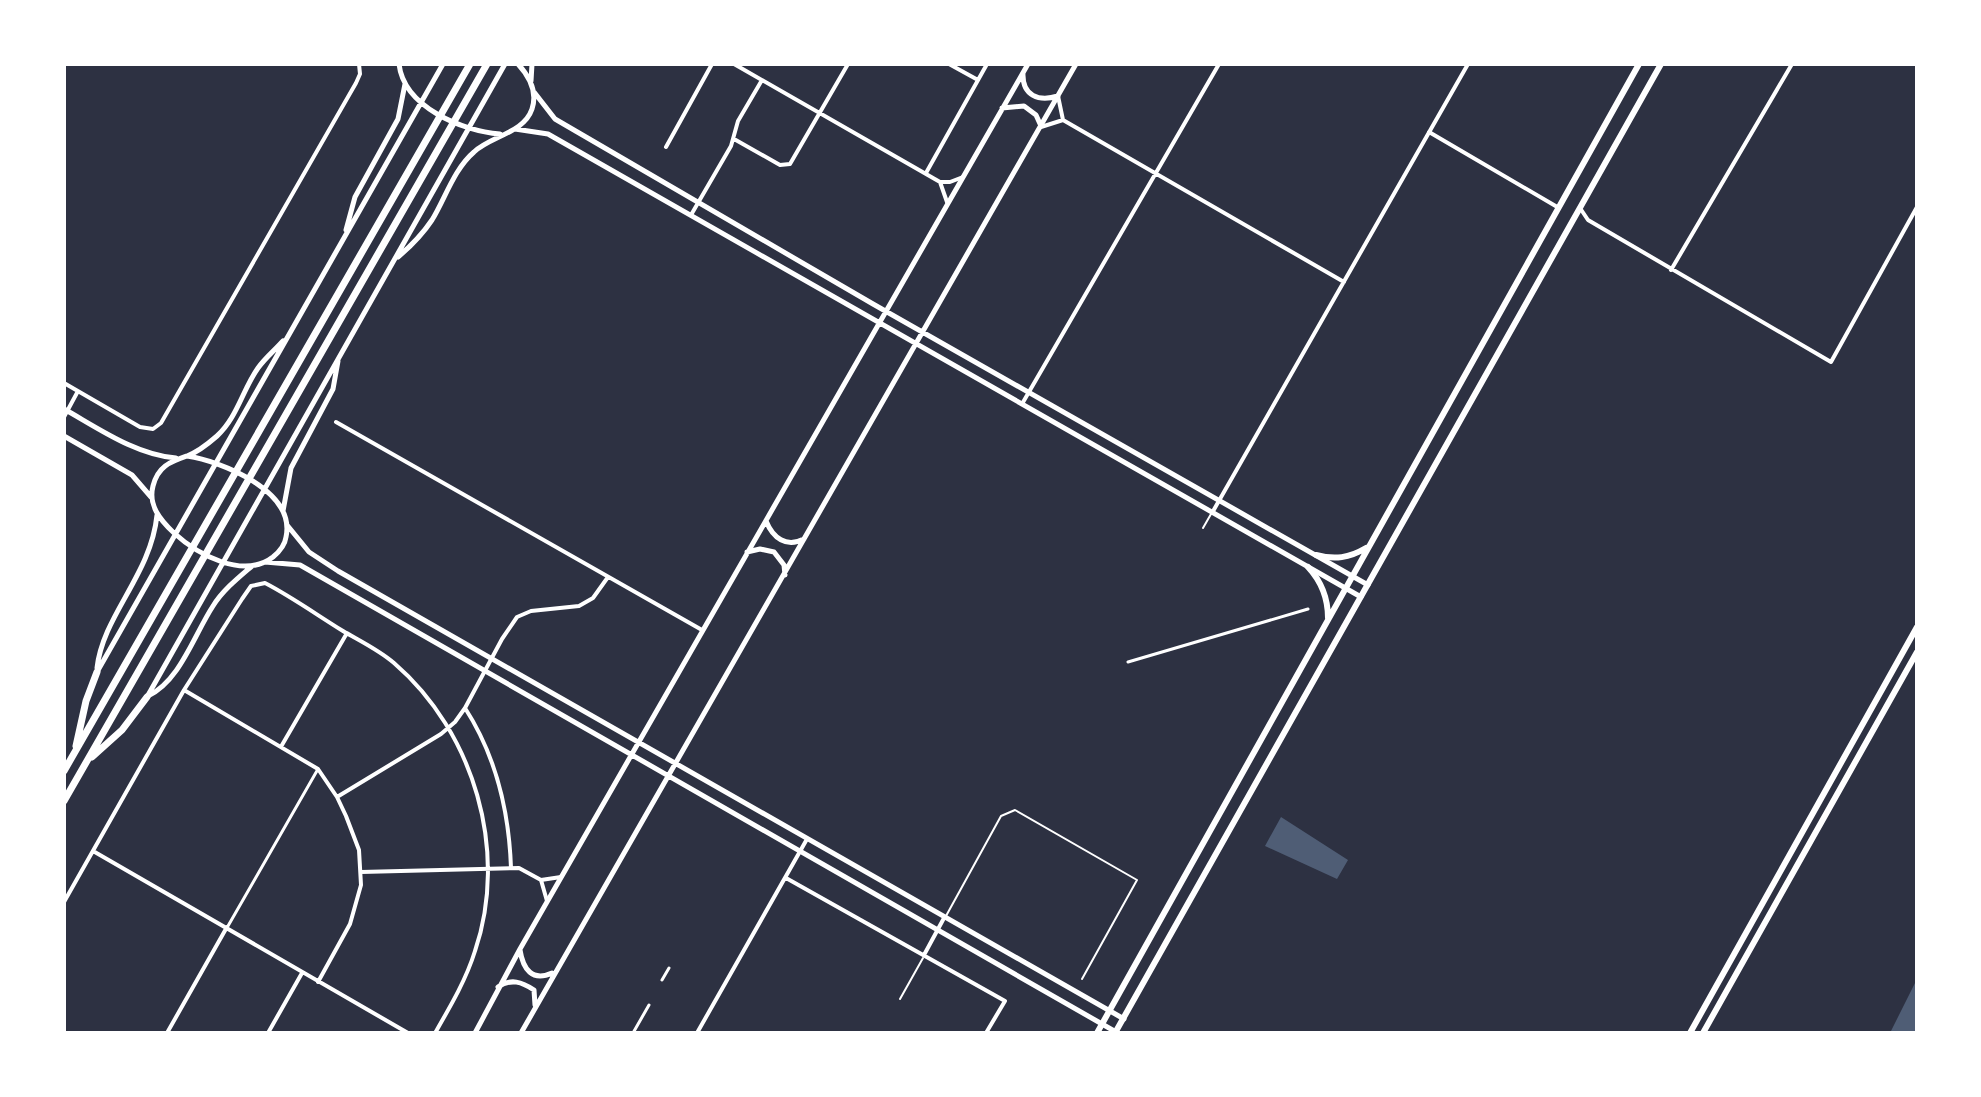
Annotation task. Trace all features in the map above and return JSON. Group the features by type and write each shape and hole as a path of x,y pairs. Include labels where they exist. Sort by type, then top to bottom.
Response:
{"highway":[{"path":"64,771 470,64"},
{"path":"64,801 487,64"},
{"path":"74,753 86,701 97,672"},
{"path":"87,761 122,730 147,697"}],"main road":[{"path":"1097,1033 1639,64"},
{"path":"1116,1032 1661,64"},
{"path":"1316,555 1332,559 1369,547"},
{"path":"1308,567 1323,587 1328,602 1328,621"},
{"path":"1690,1033 1917,627"},
{"path":"1703,1033 1917,652"},
{"path":"1225,805 1240,813"}],"street":[{"path":"64,383 144,429 153,429 161,423 356,83 359,64"},
{"path":"97,672 443,64"},
{"path":"147,697 505,64"},
{"path":"518,64 555,119 1368,585"},
{"path":"531,82 532,64"},
{"path":"666,147 712,64"},
{"path":"734,64 940,182 947,204"},
{"path":"734,139 786,165 794,160 848,64"},
{"path":"949,64 978,80"},
{"path":"926,173 987,64"},
{"path":"475,1033 630,755 1028,64"},
{"path":"521,1033 925,333 1076,64"},
{"path":"1022,404 1219,64"},
{"path":"1212,513 1468,64"},
{"path":"1671,270 1792,64"},
{"path":"399,66 405,84 420,100 451,121 501,134"},
{"path":"1023,72 1023,82 1032,96 1044,100 1058,96"},
{"path":"691,216 734,139 738,121 762,80"},
{"path":"344,237 355,197 398,119 405,84"},
{"path":"395,261 431,221 466,160 501,134 524,123 531,111 534,92"},
{"path":"1058,96 1063,120"},
{"path":"1002,108 1024,106 1036,115 1041,127"},
{"path":"1041,127 1063,120 1344,282"},
{"path":"515,129 548,134 1361,597"},
{"path":"1429,132 1559,208"},
{"path":"940,182 963,177"},
{"path":"1580,206 1588,220 1831,362 1917,207"},
{"path":"1571,220 1588,220"},
{"path":"187,456 223,429 258,368 289,334"},
{"path":"282,512 291,468 333,389 339,358"},
{"path":"78,391 65,412 161,457 187,456 225,464 262,488 309,552 1124,1019"},
{"path":"336,422 702,630"},
{"path":"64,436 132,475 151,498 165,525 193,548 219,560 252,566"},
{"path":"151,498 159,472 176,458"},
{"path":"97,672 107,635 151,549 157,514"},
{"path":"766,520 780,540 789,544 807,537"},
{"path":"147,697 159,690 175,671 222,594 252,566 274,556 284,543 287,525"},
{"path":"747,552 760,549 774,552 784,565 785,576"},
{"path":"265,562 300,565 1116,1032"},
{"path":"337,797 448,729 465,708 517,617 531,611 579,606 593,598 608,577"},
{"path":"64,902 184,690 242,599 251,586 259,583 271,586 384,655 404,673 458,745 476,790 484,827 487,869 485,905 475,951 435,1033"},
{"path":"1128,662 1308,609"},
{"path":"282,746 347,633"},
{"path":"184,690 318,769 337,797 354,834 361,872 355,912 318,982"},
{"path":"465,708 486,748 500,785 511,868"},
{"path":"167,1033 318,769"},
{"path":"697,1033 807,839"},
{"path":"93,851 408,1033"},
{"path":"361,872 511,868 525,870 541,880 561,877"},
{"path":"786,878 1005,1001 986,1033"},
{"path":"541,880 547,901"},
{"path":"924,955 944,918"},
{"path":"520,949 523,964 532,974 545,976 555,971"},
{"path":"662,980 669,968"},
{"path":"268,1033 302,973"},
{"path":"498,987 511,981 526,984 534,990 534,1010"},
{"path":"633,1033 649,1005"}],"lane":[{"path":"1203,528 1212,513"},
{"path":"944,918 1001,816 1015,810 1137,880 1082,979"},
{"path":"900,999 924,955"}],"water":[{"path":"1281,817 1348,860 1337,879 1265,846"},
{"path":"1917,979 1917,1033 1890,1033"}]}
